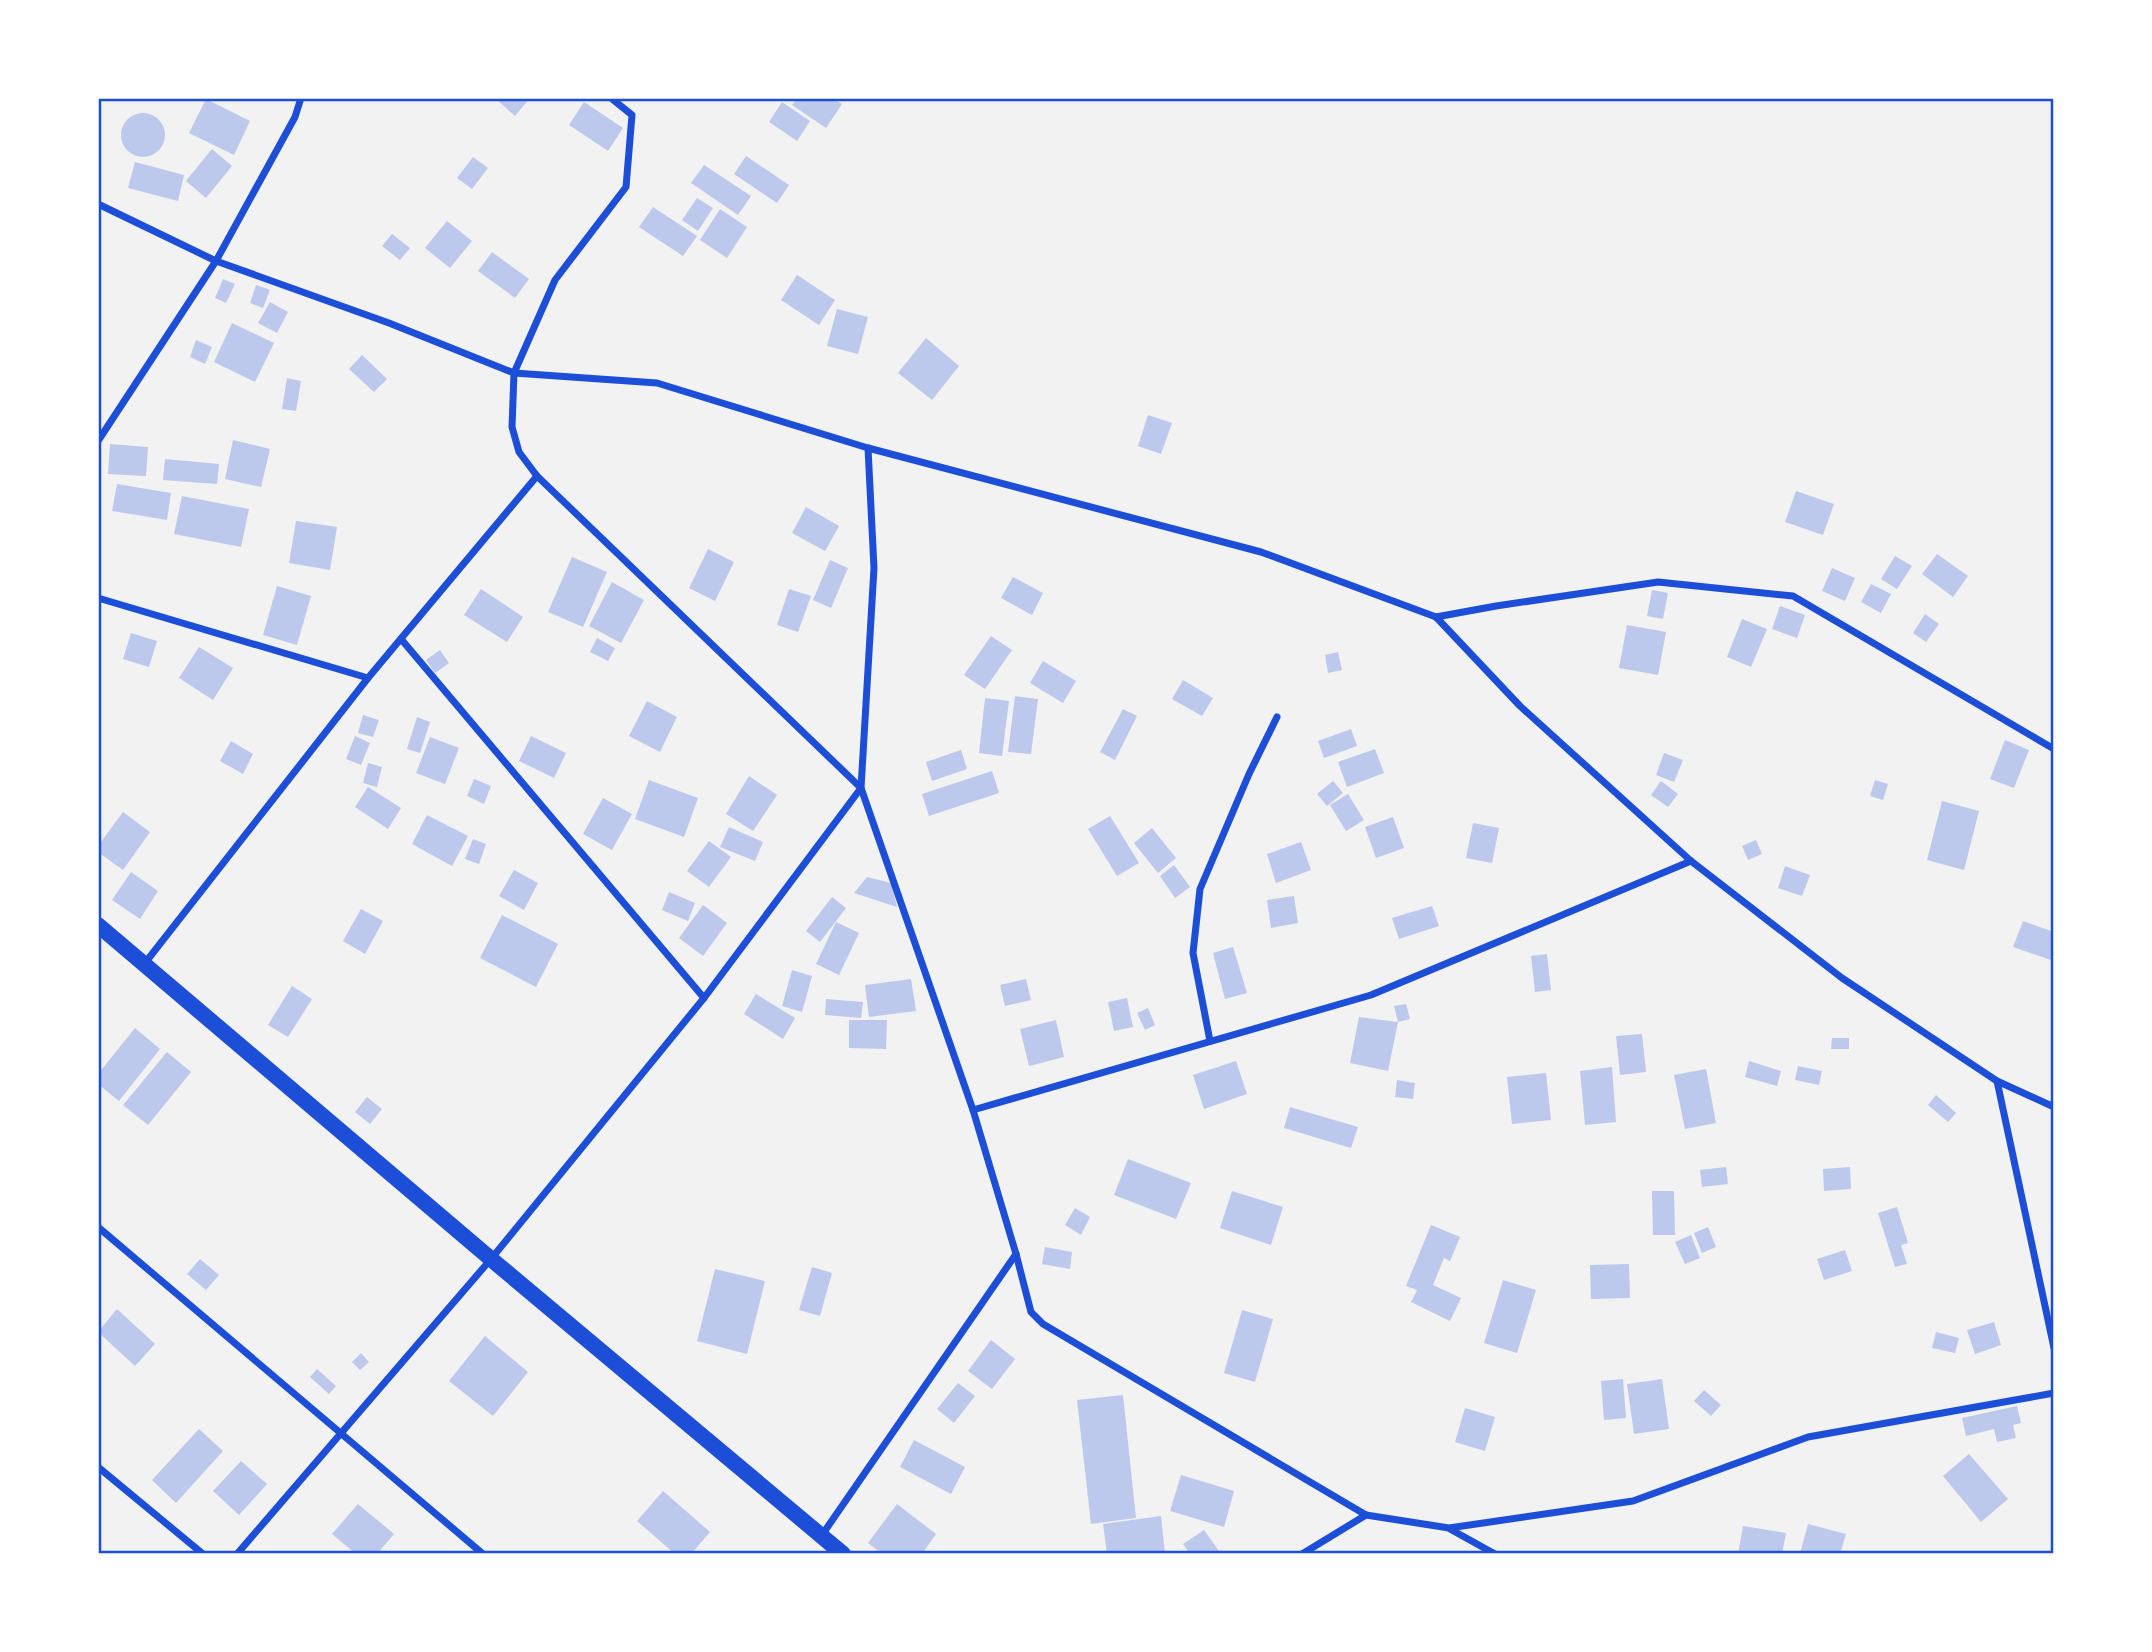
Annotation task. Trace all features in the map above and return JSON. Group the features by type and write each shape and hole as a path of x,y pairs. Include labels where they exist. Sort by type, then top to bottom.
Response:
{"highway":[{"path":"98,925 843,1554"}],"street":[{"path":"98,441 216,261 295,117 301,98"},
{"path":"611,98 632,115 626,187 555,280 514,373 512,427 519,453 537,476 861,788"},
{"path":"98,204 216,261 389,323 514,373 657,383 868,448 1261,552 1436,617 1520,706 1690,861 1842,978 1997,1081 2054,1107"},
{"path":"868,448 874,568 861,788 973,1110 1031,1312 1043,1324 1366,1515 1449,1528 1633,1501 1808,1437 2054,1394"},
{"path":"145,963 368,678 537,476"},
{"path":"1436,617 1658,582 1793,596 2054,749"},
{"path":"98,598 368,678"},
{"path":"401,639 704,998"},
{"path":"1210,1041 1193,953 1200,889 1249,774 1277,717"},
{"path":"237,1554 491,1259 704,998 861,788"},
{"path":"973,1110 1371,995 1690,861"},
{"path":"1997,1081 2054,1348"},
{"path":"98,1227 483,1554"},
{"path":"821,1535 1016,1254"},
{"path":"98,1466 203,1554"},
{"path":"1302,1554 1366,1515"},
{"path":"1449,1528 1495,1554"}],"building":[{"path":"495,98 530,98 515,116"},
{"path":"797,98 832,98 842,104 826,128 792,105"},
{"path":"206,99 250,121 234,155 189,133"},
{"path":"584,102 623,128 608,151 569,125"},
{"path":"782,102 810,121 797,141 769,122"},
{"path":"143,113 158,120 165,135 158,150 143,157 128,150 121,135 128,120"},
{"path":"212,149 232,166 206,198 186,181"},
{"path":"746,156 789,185 777,203 734,174"},
{"path":"473,157 488,168 472,189 457,178"},
{"path":"135,162 184,175 178,201 128,188"},
{"path":"704,165 751,196 738,215 691,183"},
{"path":"697,198 713,208 698,231 682,220"},
{"path":"653,207 697,236 683,256 639,227"},
{"path":"720,209 747,227 727,258 700,240"},
{"path":"447,221 472,241 450,268 425,248"},
{"path":"392,234 410,248 400,260 382,246"},
{"path":"492,252 529,279 515,298 478,271"},
{"path":"797,275 835,300 819,325 781,300"},
{"path":"223,279 235,284 226,303 215,298"},
{"path":"256,285 270,290 263,308 250,303"},
{"path":"270,302 288,312 277,333 258,323"},
{"path":"837,309 868,317 858,354 827,346"},
{"path":"232,323 274,343 255,382 214,362"},
{"path":"926,338 959,366 932,400 898,373"},
{"path":"196,340 212,347 205,364 190,357"},
{"path":"362,355 387,379 374,392 349,369"},
{"path":"287,378 301,381 296,411 282,409"},
{"path":"1148,415 1172,423 1161,454 1138,446"},
{"path":"233,440 270,449 261,487 225,479"},
{"path":"110,444 148,447 146,476 108,474"},
{"path":"165,459 219,464 217,484 163,480"},
{"path":"117,484 171,493 167,520 112,511"},
{"path":"1796,491 1834,504 1823,535 1785,522"},
{"path":"182,496 249,509 241,547 174,534"},
{"path":"806,507 839,526 825,551 792,533"},
{"path":"296,521 337,527 330,570 289,563"},
{"path":"708,549 734,562 715,601 689,588"},
{"path":"1937,554 1968,576 1953,597 1922,574"},
{"path":"1895,556 1912,566 1897,589 1881,579"},
{"path":"572,557 607,572 583,627 548,612"},
{"path":"830,560 848,568 831,608 813,600"},
{"path":"1832,568 1855,578 1845,601 1822,591"},
{"path":"1013,577 1043,593 1032,615 1001,598"},
{"path":"612,582 644,600 621,643 589,626"},
{"path":"1871,584 1891,594 1881,613 1861,602"},
{"path":"277,586 311,596 297,645 263,635"},
{"path":"481,589 523,617 507,642 464,615"},
{"path":"789,589 811,596 798,632 777,625"},
{"path":"1652,590 1668,593 1663,619 1647,616"},
{"path":"1780,606 1805,615 1797,638 1772,629"},
{"path":"1925,614 1939,624 1926,642 1913,633"},
{"path":"1742,619 1767,629 1751,667 1727,657"},
{"path":"1627,625 1666,632 1658,675 1619,668"},
{"path":"131,633 157,641 149,667 123,659"},
{"path":"991,636 1012,650 985,689 964,675"},
{"path":"597,638 615,648 608,661 590,652"},
{"path":"199,647 233,668 213,700 179,678"},
{"path":"440,650 449,663 435,673 426,660"},
{"path":"1338,652 1342,670 1328,673 1325,655"},
{"path":"1043,661 1076,681 1063,703 1030,683"},
{"path":"1183,680 1213,698 1202,716 1172,699"},
{"path":"1015,696 1038,699 1031,754 1008,752"},
{"path":"985,698 1009,701 1002,756 979,753"},
{"path":"647,701 677,717 660,752 629,736"},
{"path":"1123,709 1137,716 1115,760 1100,752"},
{"path":"363,715 379,720 373,737 358,733"},
{"path":"417,717 430,722 420,753 407,749"},
{"path":"1351,729 1357,746 1324,758 1318,741"},
{"path":"355,736 370,743 361,765 346,759"},
{"path":"531,736 566,753 554,778 519,761"},
{"path":"430,737 459,748 445,784 416,773"},
{"path":"2005,740 2029,750 2014,788 1990,779"},
{"path":"231,741 253,754 243,774 220,761"},
{"path":"1375,749 1384,773 1347,787 1338,762"},
{"path":"961,750 967,769 932,781 926,762"},
{"path":"1664,753 1683,760 1674,782 1656,775"},
{"path":"368,763 382,767 377,787 363,783"},
{"path":"992,771 999,793 929,816 922,794"},
{"path":"749,776 777,795 753,831 726,814"},
{"path":"474,779 491,786 484,804 467,796"},
{"path":"649,780 698,798 684,837 635,819"},
{"path":"1875,780 1888,784 1883,800 1870,796"},
{"path":"1333,781 1343,793 1327,806 1317,794"},
{"path":"1661,781 1678,794 1668,807 1651,795"},
{"path":"368,787 401,808 388,829 355,807"},
{"path":"1348,794 1364,820 1346,831 1330,805"},
{"path":"603,798 632,814 612,850 583,834"},
{"path":"1942,801 1979,811 1964,870 1927,860"},
{"path":"123,812 150,832 123,870 98,852 98,846"},
{"path":"427,815 468,836 452,866 412,844"},
{"path":"1110,816 1139,863 1117,876 1088,829"},
{"path":"1393,817 1404,848 1376,858 1365,827"},
{"path":"1473,823 1499,828 1492,863 1466,858"},
{"path":"729,827 763,842 755,861 720,847"},
{"path":"1152,828 1176,858 1158,873 1134,843"},
{"path":"473,839 486,844 479,864 465,859"},
{"path":"1756,840 1762,854 1748,860 1742,846"},
{"path":"709,841 731,857 709,887 687,871"},
{"path":"1301,842 1311,870 1276,883 1267,854"},
{"path":"1174,865 1190,887 1175,898 1160,876"},
{"path":"1785,866 1810,875 1802,896 1778,888"},
{"path":"514,870 538,883 524,910 499,896"},
{"path":"131,872 158,891 140,919 112,900"},
{"path":"867,877 891,883 897,907 854,893"},
{"path":"669,892 695,903 688,921 662,910"},
{"path":"1294,896 1298,923 1271,928 1267,900"},
{"path":"832,897 846,908 820,942 806,931"},
{"path":"703,905 727,923 703,956 679,938"},
{"path":"1432,906 1439,926 1399,939 1392,918"},
{"path":"361,909 383,921 365,954 343,941"},
{"path":"502,915 558,944 536,987 480,958"},
{"path":"2023,921 2054,932 2054,961 2013,947"},
{"path":"836,922 859,933 839,975 816,964"},
{"path":"1233,947 1247,993 1225,999 1213,953"},
{"path":"1547,954 1551,990 1535,992 1531,956"},
{"path":"792,970 812,976 802,1012 782,1006"},
{"path":"911,979 916,1011 869,1017 865,985"},
{"path":"1026,979 1031,1000 1005,1006 1000,985"},
{"path":"292,986 312,999 288,1037 268,1025"},
{"path":"756,994 795,1018 783,1039 744,1014"},
{"path":"1127,998 1133,1027 1114,1031 1108,1002"},
{"path":"826,999 863,1002 861,1018 825,1015"},
{"path":"1406,1004 1410,1019 1398,1022 1394,1006"},
{"path":"1148,1008 1155,1025 1145,1030 1137,1013"},
{"path":"1359,1017 1398,1022 1388,1071 1350,1063"},
{"path":"849,1020 887,1020 886,1049 849,1048"},
{"path":"1056,1020 1064,1057 1029,1066 1020,1029"},
{"path":"135,1028 160,1049 119,1101 98,1084 98,1074"},
{"path":"1642,1034 1646,1072 1620,1075 1616,1036"},
{"path":"1832,1038 1849,1038 1849,1049 1831,1049"},
{"path":"167,1052 191,1072 148,1125 123,1105"},
{"path":"1236,1061 1247,1094 1204,1109 1193,1075"},
{"path":"1749,1061 1781,1071 1777,1086 1745,1077"},
{"path":"1798,1066 1822,1071 1819,1085 1795,1080"},
{"path":"1612,1067 1616,1122 1585,1125 1580,1071"},
{"path":"1706,1069 1716,1123 1685,1129 1674,1075"},
{"path":"1546,1073 1551,1120 1512,1124 1507,1077"},
{"path":"1397,1080 1415,1083 1413,1099 1395,1097"},
{"path":"1936,1095 1956,1113 1948,1122 1928,1105"},
{"path":"367,1097 382,1109 370,1124 355,1112"},
{"path":"1290,1107 1358,1127 1351,1148 1284,1128"},
{"path":"1128,1159 1191,1183 1176,1219 1114,1195"},
{"path":"1726,1167 1728,1184 1702,1187 1700,1170"},
{"path":"1850,1167 1851,1189 1824,1191 1823,1169"},
{"path":"1232,1191 1283,1207 1271,1245 1220,1228"},
{"path":"1652,1191 1674,1191 1675,1235 1653,1235"},
{"path":"1897,1207 1908,1243 1901,1245 1907,1264 1895,1267 1878,1213"},
{"path":"1075,1208 1090,1217 1081,1235 1065,1225"},
{"path":"1431,1225 1460,1237 1450,1261 1444,1258 1433,1285 1461,1298 1450,1321 1411,1302 1417,1290 1406,1286"},
{"path":"1708,1227 1716,1247 1702,1253 1694,1233"},
{"path":"1691,1235 1700,1258 1685,1264 1675,1242"},
{"path":"1045,1247 1072,1252 1070,1269 1042,1264"},
{"path":"1845,1250 1852,1271 1824,1280 1817,1259"},
{"path":"200,1259 219,1275 206,1290 187,1274"},
{"path":"1629,1264 1630,1298 1591,1299 1590,1265"},
{"path":"812,1267 832,1273 820,1316 799,1310"},
{"path":"715,1269 765,1281 747,1354 697,1341"},
{"path":"1503,1280 1536,1290 1517,1353 1484,1343"},
{"path":"117,1309 155,1344 135,1366 98,1332"},
{"path":"1242,1310 1273,1319 1255,1382 1224,1373"},
{"path":"1994,1322 2001,1345 1975,1354 1967,1330"},
{"path":"1936,1332 1959,1338 1955,1353 1932,1348"},
{"path":"485,1336 528,1372 493,1416 449,1381"},
{"path":"991,1340 1015,1359 992,1389 968,1371"},
{"path":"361,1353 369,1362 360,1370 352,1362"},
{"path":"317,1369 336,1386 329,1394 310,1377"},
{"path":"1623,1379 1626,1418 1604,1420 1601,1381"},
{"path":"1662,1379 1669,1429 1634,1434 1627,1384"},
{"path":"958,1383 975,1396 954,1423 937,1409"},
{"path":"1704,1390 1721,1405 1711,1416 1694,1401"},
{"path":"1123,1395 1136,1518 1091,1524 1077,1400"},
{"path":"2017,1406 2021,1423 2013,1425 2016,1438 1997,1442 1994,1429 1966,1436 1962,1418"},
{"path":"1465,1408 1495,1417 1485,1451 1455,1442"},
{"path":"199,1429 223,1451 176,1503 152,1480"},
{"path":"914,1440 965,1467 951,1494 900,1467"},
{"path":"1969,1454 2008,1499 1981,1522 1943,1476"},
{"path":"241,1461 267,1484 239,1515 213,1491"},
{"path":"1181,1475 1234,1491 1224,1527 1170,1511"},
{"path":"663,1491 710,1532 691,1554 675,1554 637,1521"},
{"path":"358,1504 394,1534 377,1554 356,1554 332,1534"},
{"path":"897,1504 936,1534 922,1554 882,1554 868,1543"},
{"path":"1161,1516 1165,1554 1107,1554 1103,1524"},
{"path":"1808,1524 1846,1534 1840,1554 1800,1554"},
{"path":"1743,1526 1786,1533 1782,1554 1738,1554"},
{"path":"1204,1530 1221,1554 1190,1554 1183,1544"}]}
